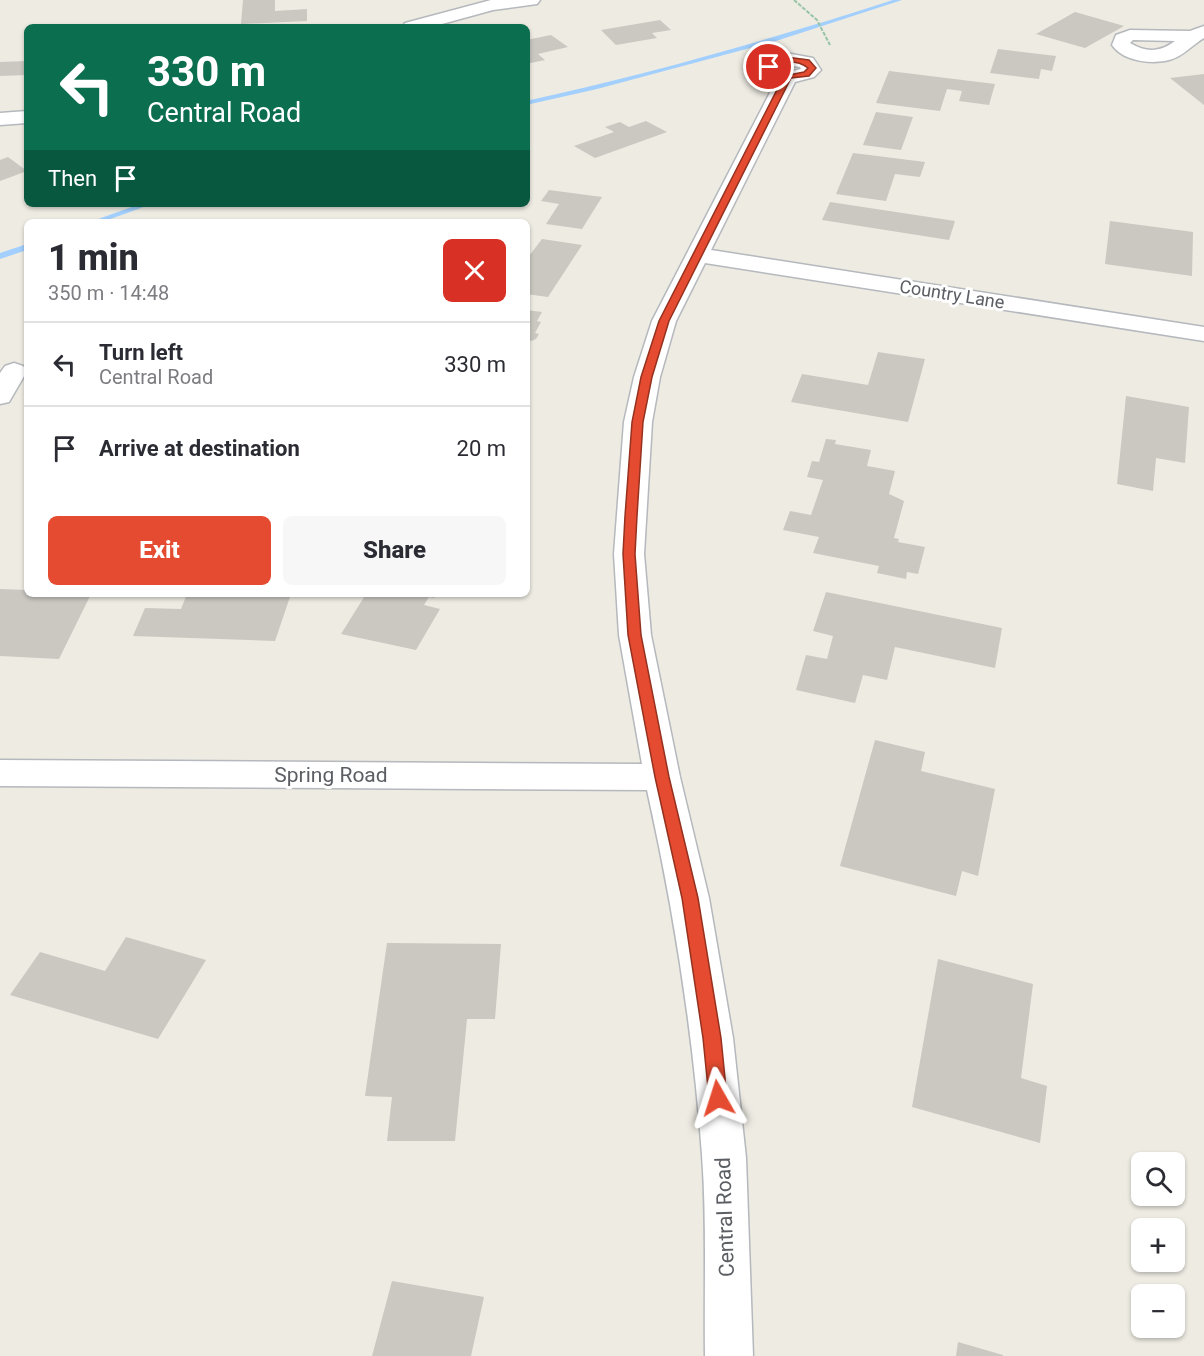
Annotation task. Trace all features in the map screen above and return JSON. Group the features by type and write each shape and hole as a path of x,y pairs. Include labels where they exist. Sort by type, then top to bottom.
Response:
{"street":[{"path":"420,24 487,3 531,0"},
{"name":"Central Road","path":"729,1356 724,1158 712,1038 690,898 662,777 635,635 629,554 638,422 647,377 664,321 788,76"},
{"path":"0,119 24,117"},
{"name":"Country Lane","path":"699,255 1204,334"},
{"path":"0,396 14,371"},
{"name":"Spring Road","path":"0,773 662,777"}],"path":[{"path":"794,0 810,12 829,39"}],"building":[{"path":"243,0 275,0 275,11 307,9 307,21 241,24"},
{"path":"1075,12 1124,26 1085,48 1036,34"},
{"path":"660,20 671,30 652,33 657,38 616,45 601,30"},
{"path":"551,35 568,47 538,54 545,60 530,63 530,39"},
{"path":"998,49 1056,56 1052,71 1041,69 1039,79 990,73"},
{"path":"24,61 24,75 0,76 0,62"},
{"path":"889,71 995,84 989,105 959,101 962,91 947,89 940,111 876,103"},
{"path":"1204,74 1204,105 1170,78"},
{"path":"876,112 913,117 901,150 863,145"},
{"path":"646,121 667,132 595,158 574,146 614,132 605,127 620,122 629,127"},
{"path":"853,153 925,162 920,177 895,174 886,201 836,194"},
{"path":"8,157 24,169 24,172 0,181 0,160"},
{"path":"549,190 602,197 582,229 546,224 559,204 541,201"},
{"path":"830,202 955,221 949,240 822,220"},
{"path":"1110,221 1193,232 1192,276 1105,264"},
{"path":"542,239 582,245 548,297 530,295 530,255"},
{"path":"530,310 542,312 537,321 541,322 535,333 539,334 531,341"},
{"path":"878,352 925,359 908,422 791,402 802,374 868,385"},
{"path":"1126,396 1189,407 1185,463 1156,458 1153,491 1117,484"},
{"path":"826,439 836,440 835,444 871,450 867,466 895,471 889,494 904,501 894,538 899,539 898,542 925,547 918,574 907,572 906,579 877,573 879,566 813,553 819,537 783,530 790,511 811,515 823,480 807,477 812,461 819,462"},
{"path":"0,589 24,590 24,597 90,597 59,659 0,656"},
{"path":"826,592 1002,628 995,668 895,647 887,680 863,675 855,703 796,690 806,655 827,659 833,636 813,631"},
{"path":"186,597 290,597 275,641 133,636 145,608 181,609"},
{"path":"364,597 429,597 424,605 440,609 416,650 341,634"},
{"path":"875,740 925,752 921,771 995,789 978,876 962,871 956,896 840,866"},
{"path":"126,937 206,960 158,1039 10,995 40,952 105,971"},
{"path":"387,943 501,944 495,1019 467,1019 455,1141 387,1141 392,1097 365,1096"},
{"path":"938,959 1033,984 1021,1078 1047,1086 1040,1143 912,1107"},
{"path":"392,1281 484,1297 471,1356 372,1356"},
{"path":"958,1342 1003,1355 1003,1356 956,1356"}],"waterway":[{"path":"530,102 595,88 774,40 899,0"},
{"path":"103,219 139,207"},
{"path":"0,256 24,248"}],"route":[{"path":"718,1098 712,1038 690,898 662,777 635,635 629,554 638,422 647,377 664,321 788,76 806,74 813,68 806,62 793,59 779,60 770,64 769,67"}]}
